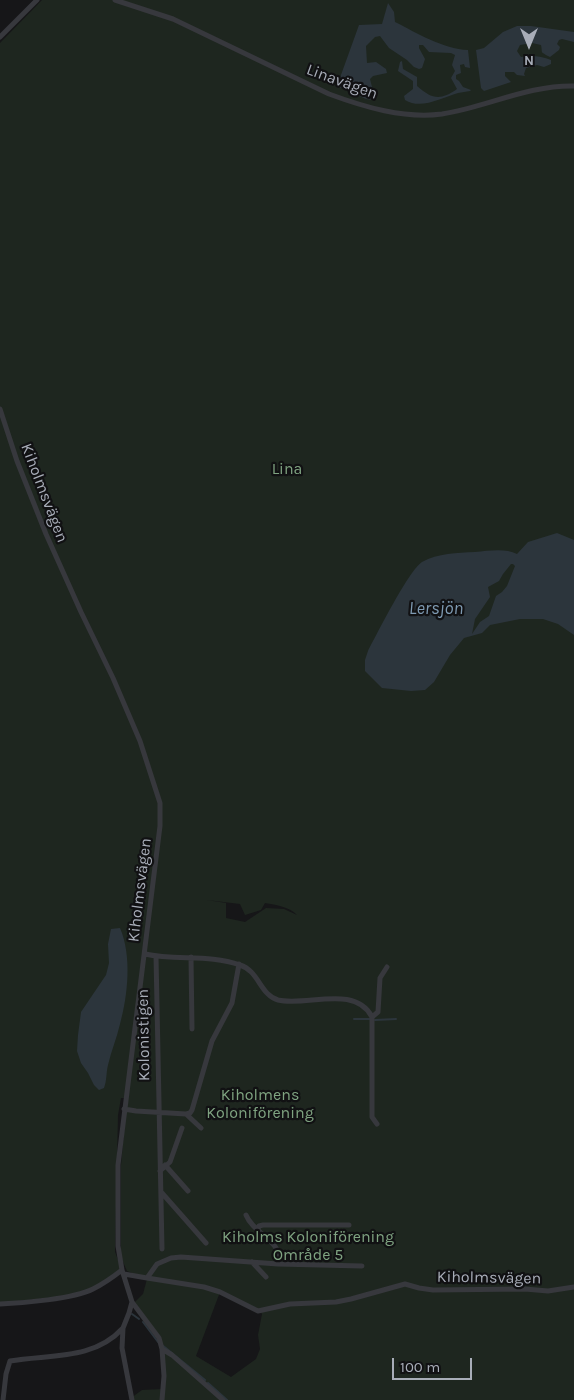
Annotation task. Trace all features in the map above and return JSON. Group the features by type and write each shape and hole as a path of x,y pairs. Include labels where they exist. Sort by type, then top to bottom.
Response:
{"street":[{"path":"0,37 37,0"},
{"name":"Linavägen","path":"115,0 173,19 329,94 378,109 416,114 441,114 545,88 574,86"},
{"name":"Kiholmsvägen","path":"0,409 46,534 140,741 160,803 160,826 118,1165 118,1246 132,1302"},
{"path":"144,954 190,957 239,964 250,969 264,990 278,1000 351,1000 364,1008 372,1017 372,1118 377,1124"},
{"name":"Kolonistigen","path":"156,956 162,1249"},
{"path":"190,957 192,1029"},
{"path":"124,1109 159,1113 190,1113 212,1041 232,1003 239,964"},
{"path":"372,1017 378,1012 380,978 387,967"},
{"path":"186,1114 201,1128"},
{"path":"160,1170 167,1167 170,1162 182,1128"},
{"path":"160,1159 188,1191"},
{"path":"161,1192 206,1243"},
{"path":"246,1215 249,1224 277,1248 280,1256 278,1264"},
{"path":"258,1233 260,1226 263,1225 349,1225"},
{"path":"0,1304 19,1303 85,1292 123,1272 147,1278 157,1264 171,1258 181,1257 278,1264 362,1266"},
{"path":"252,1262 266,1277"},
{"name":"Kiholmsvägen","path":"147,1278 204,1287 220,1292 258,1311 290,1304 351,1300 404,1284 433,1290 525,1289 548,1291 574,1287"},
{"path":"3,1400 6,1374 10,1361 30,1357 49,1358 90,1350 107,1343 123,1328 132,1302"},
{"path":"132,1302 159,1338 162,1349 164,1376 162,1400"},
{"path":"123,1328 122,1348 132,1400"},
{"path":"162,1349 172,1355 223,1400"}],"green space":[{"name":"Lina","path":"42,0 574,0 574,1400 132,1400 131,1398 142,1390 163,1389 160,1342 135,1302 143,1294 147,1279 127,1271 121,1257 121,1165 127,1098 121,1098 118,1115 115,1252 122,1270 104,1283 76,1295 0,1303 0,43","holes":["207,900 240,904 245,915 261,910 265,903 287,908 297,915 284,909 266,908 245,922 226,918 226,903","220,1292 257,1308 262,1314 258,1335 260,1349 256,1359 231,1377 196,1356"]}],"water":[{"path":"388,3 394,12 395,22 440,44 468,50 470,68 465,67 464,64 460,65 461,73 456,75 456,79 463,87 470,91 418,104 405,100 404,96 413,89 413,81 398,71 400,62 402,61 403,69 417,77 417,86 427,94 441,97 457,89 451,78 455,71 452,65 455,55 451,53 429,52 423,45 419,45 425,59 422,68 419,69 389,48 380,36 375,37 366,46 367,63 376,62 386,69 387,73 373,76 370,79 372,87 376,91 374,100 366,99 337,86 359,25 382,24"},
{"path":"517,26 574,32 574,42 559,40 557,44 560,47 559,50 550,57 542,52 541,45 532,43 520,45 517,51 521,57 544,58 551,60 551,64 544,67 537,65 526,68 525,76 517,75 514,72 505,72 505,76 511,82 484,91 481,88 476,50 484,48 503,32"},
{"name":"Lersjön","path":"557,533 574,540 574,635 558,624 543,619 520,619 490,625 482,633 464,638 450,655 434,682 425,690 411,691 382,688 365,671 365,660 378,631 409,577 422,562 441,555 455,553 497,550 517,554 528,542","holes":["511,564 515,566 507,586 496,596 489,616 480,622 472,634 475,619 490,597 488,587 499,581"]},
{"path":"120,928 126,951 127,988 123,1013 107,1068 105,1085 104,1088 99,1090 81,1063 77,1051 78,1035 81,1012 106,975 109,963 108,944 111,929"}],"waterway":[{"path":"354,1019 370,1019"},
{"path":"375,1020 396,1019"},
{"path":"132,1314 139,1319"},
{"path":"143,1322 158,1342"},
{"path":"162,1345 205,1380"},
{"path":"208,1383 227,1400"}],"park label":[{"name":"Kiholmens Koloniförening","path":"260,1104"},
{"name":"Kiholms Koloniförening Område 5","path":"308,1246"}]}
